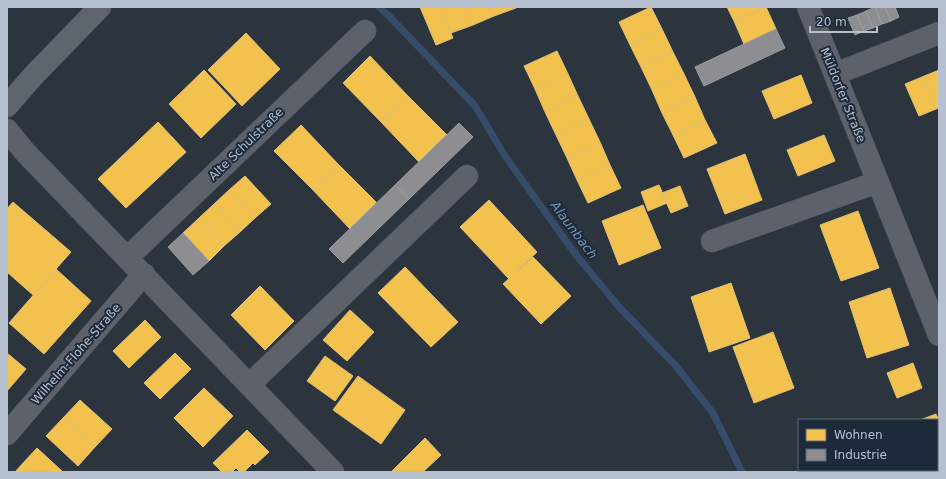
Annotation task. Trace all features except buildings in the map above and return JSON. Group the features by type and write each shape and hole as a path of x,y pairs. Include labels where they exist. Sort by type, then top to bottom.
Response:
{"main road":[{"path":"7,106 41,67 100,7"}],"street":[{"name":"Müldorfer Straße","path":"808,7 939,335"},
{"name":"Alte Schulstraße","path":"128,257 365,31"},
{"path":"835,74 939,33"},
{"path":"7,130 25,152 128,257 333,472"},
{"path":"249,385 467,176"},
{"path":"712,241 878,182"},
{"name":"Wilhelm-Flohe-Straße","path":"7,434 144,274"}],"waterway":[{"name":"Alaunbach","path":"379,7 475,106 505,156 576,255 620,308 675,365 713,413 742,472"}]}
